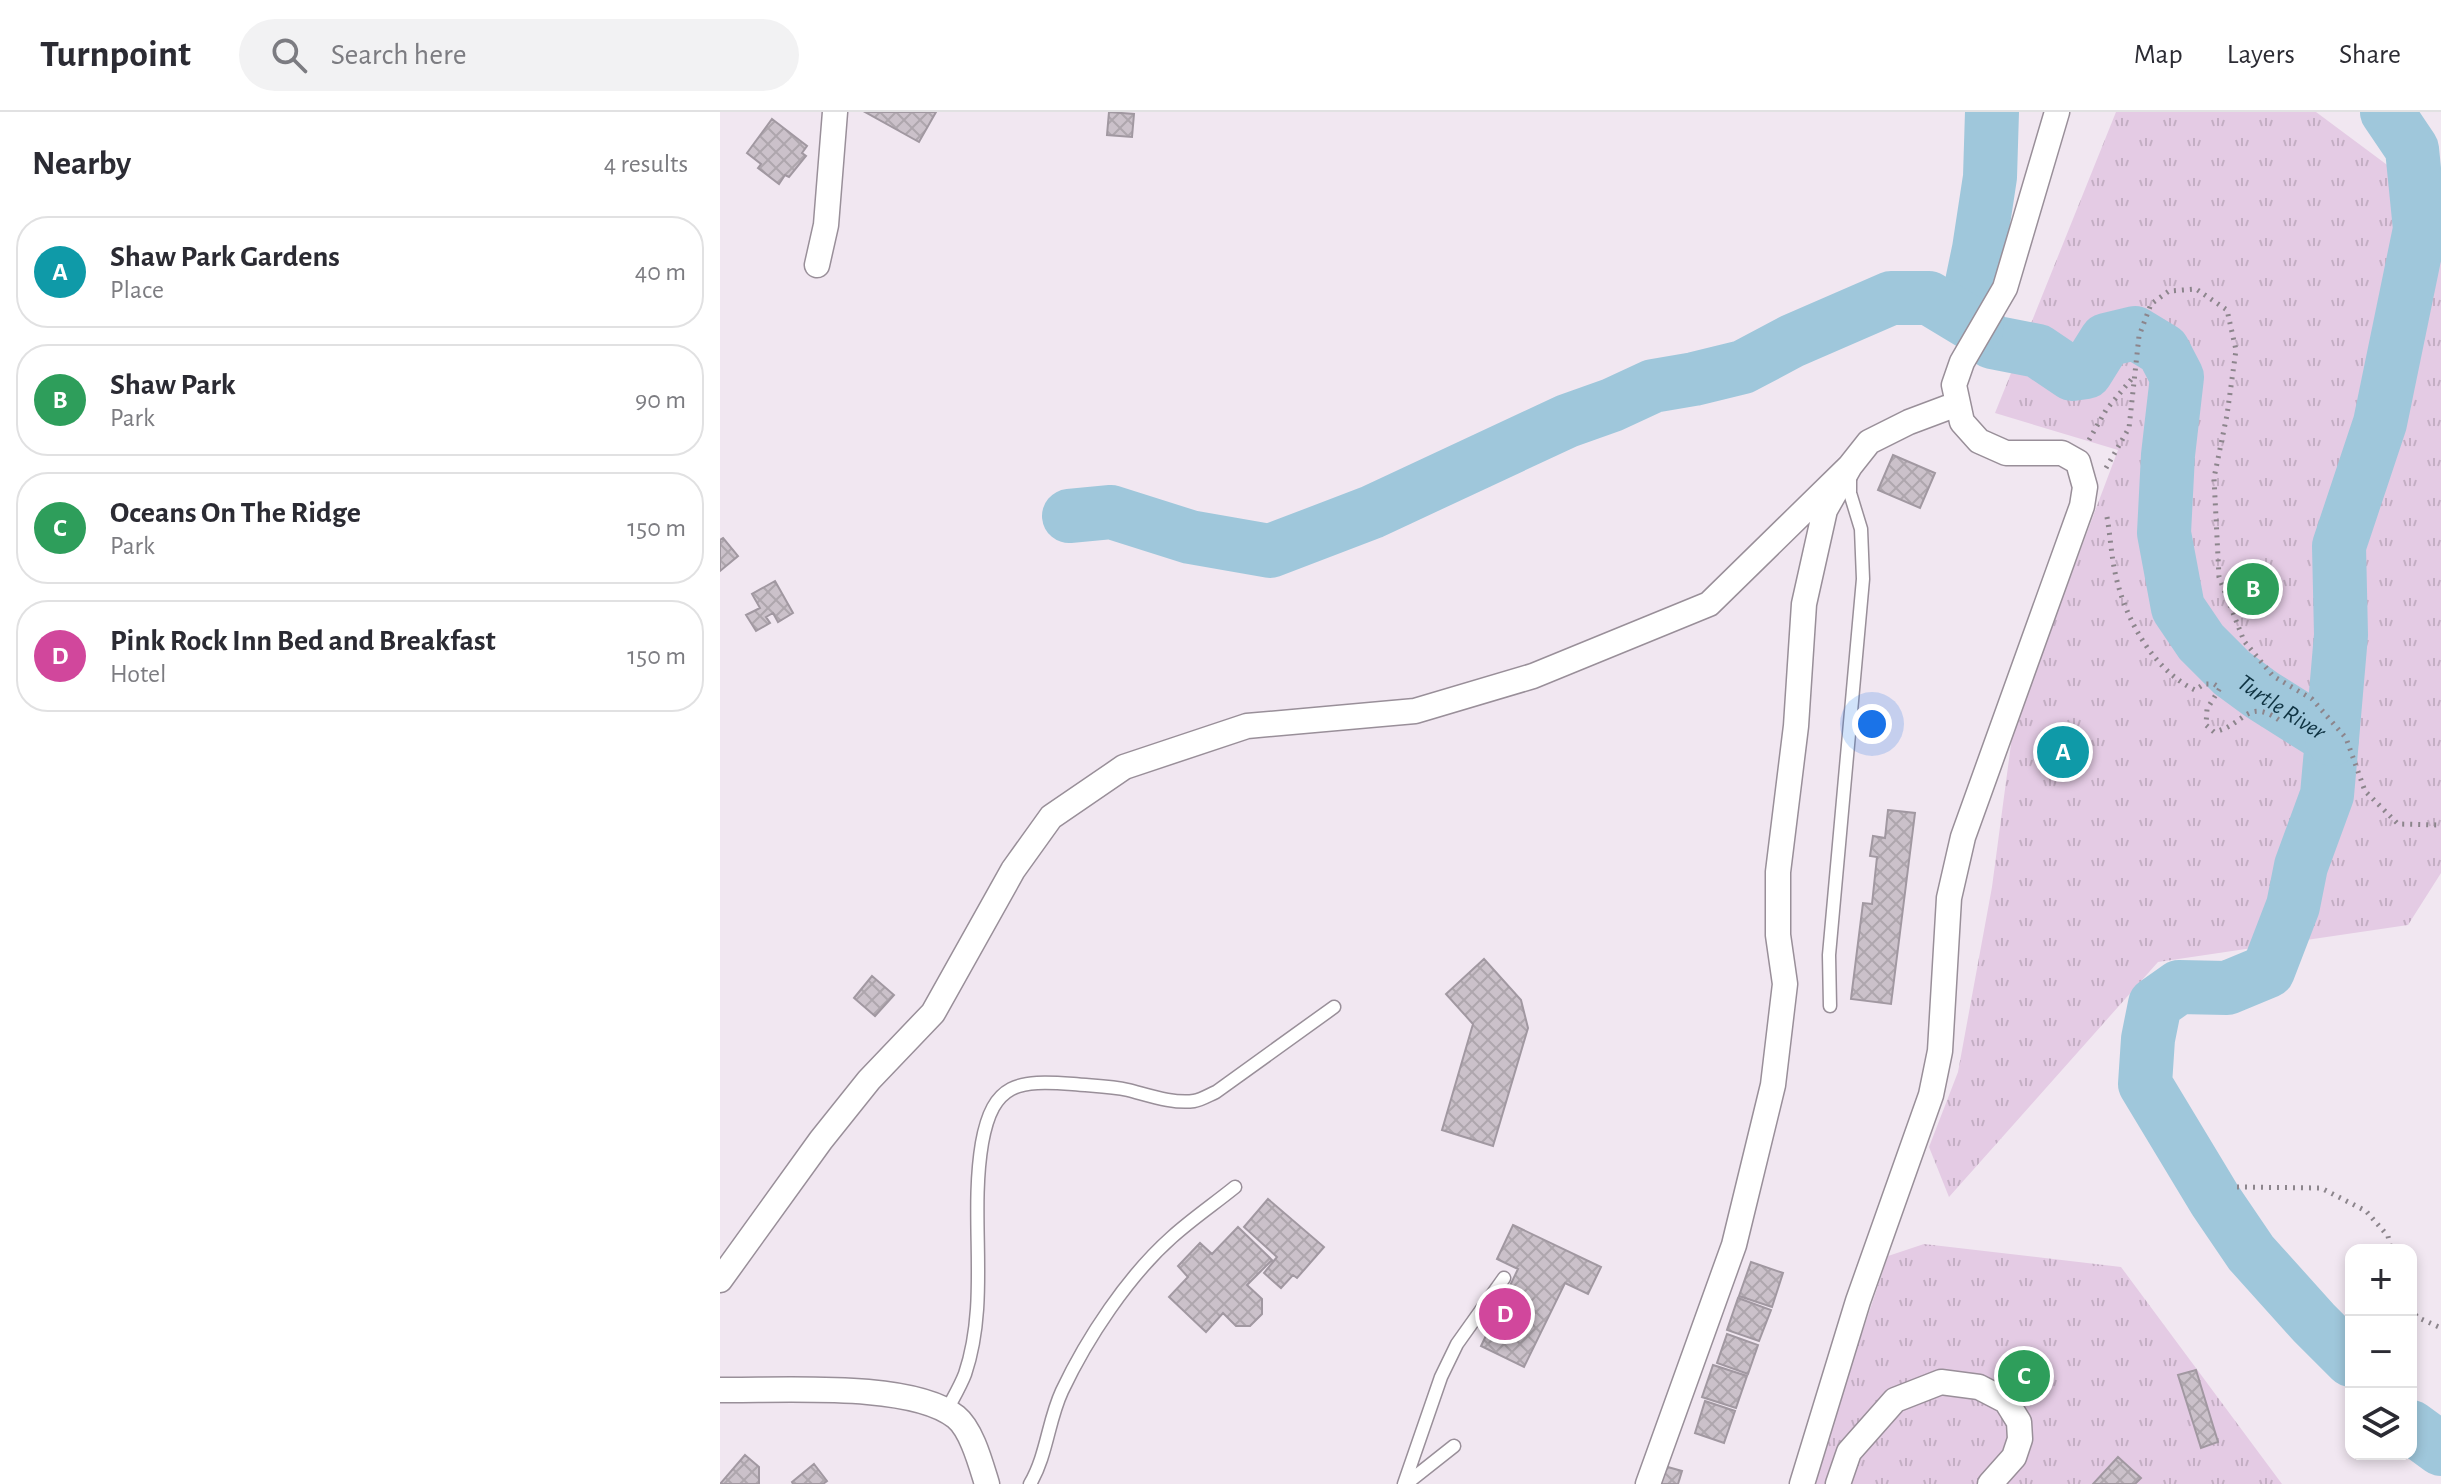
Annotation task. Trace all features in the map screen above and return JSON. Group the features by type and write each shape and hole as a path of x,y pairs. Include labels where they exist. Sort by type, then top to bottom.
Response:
{"street":[{"path":"817,265 826,225 835,112"},
{"path":"1802,1484 1858,1301 1931,1095 1940,1051 1949,898 1963,837 2079,518 2085,487 2078,462 2062,453 2006,453 1979,441 1962,422 1954,385 1962,362 2005,288 2057,112"},
{"path":"720,1280 859,1092 933,1013 1013,870 1051,817 1124,767 1247,726 1415,711 1533,676 1709,604 1850,466 1869,442 1909,422 1957,404"},
{"path":"1648,1484 1734,1245 1773,1085 1785,984 1778,935 1778,872 1796,726 1804,604 1825,510 1850,466"},
{"path":"1838,1484 1849,1452 1895,1400 1941,1382 1979,1387 2006,1401 2019,1422 2020,1439 2014,1457 1990,1484"},
{"path":"720,1390 888,1393 928,1401 958,1418 977,1453 987,1484"}],"lane":[{"path":"1830,1006 1829,955 1863,579 1861,529 1850,493 1850,466"},
{"path":"946,1412 964,1374 974,1335 978,1298 981,1152 986,1120 997,1099 1021,1083 1049,1083 1116,1087 1177,1101 1195,1101 1216,1092 1334,1007"},
{"path":"1030,1484 1072,1370 1119,1296 1170,1238 1235,1187"},
{"path":"1405,1484 1441,1377 1457,1344 1504,1278"},
{"path":"1405,1484 1454,1446"}],"path":[{"path":"2104,472 2129,428 2140,331 2151,304 2169,291 2196,289 2227,310 2236,350 2214,478 2219,577 2244,641 2273,676 2312,699 2346,738 2365,791 2398,824 2441,825"},
{"path":"2078,462 2106,410 2134,376"},
{"path":"2106,512 2114,569 2141,636 2160,664 2185,685 2195,690 2204,684 2214,684 2220,688 2207,709 2206,725 2214,732 2224,730 2246,713 2257,709 2270,713 2283,723"},
{"path":"2237,1187 2321,1188 2366,1211 2388,1236 2390,1244"},
{"path":"2416,1316 2441,1328"}],"green space":[{"path":"2116,112 2316,112 2441,205 2441,873 2408,925 2158,962 1949,1197 1929,1147 1958,1072 1992,887 2013,729 2118,450 1995,413"},
{"path":"1924,1244 2121,1267 2282,1484 1811,1484 1888,1256"}],"building":[{"path":"865,112 936,112 919,142"},
{"path":"1109,112 1134,114 1132,137 1107,135"},
{"path":"772,119 807,146 802,153 806,156 779,184 758,168 761,164 747,153"},
{"path":"1893,455 1935,473 1920,508 1878,490"},
{"path":"723,538 738,556 720,571 720,540"},
{"path":"775,581 793,613 778,622 773,613 766,617 770,623 756,631 746,615 760,608 752,594"},
{"path":"1888,810 1915,813 1891,1004 1851,999 1863,903 1872,904 1877,857 1870,856 1873,836 1885,838"},
{"path":"1484,959 1521,1000 1528,1028 1493,1146 1442,1130 1473,1024 1446,994"},
{"path":"872,976 894,995 875,1016 854,998"},
{"path":"1268,1199 1324,1247 1297,1278 1293,1275 1281,1288 1264,1273 1277,1257 1244,1227"},
{"path":"1513,1225 1601,1267 1588,1294 1565,1283 1524,1367 1481,1346 1518,1269 1497,1259"},
{"path":"1238,1227 1272,1260 1247,1285 1262,1299 1262,1314 1250,1326 1236,1326 1223,1313 1206,1332 1169,1297 1188,1277 1178,1266 1200,1243 1212,1254"},
{"path":"1751,1262 1783,1273 1772,1307 1739,1296"},
{"path":"1738,1298 1771,1310 1759,1341 1727,1330"},
{"path":"1727,1334 1758,1345 1748,1374 1717,1363"},
{"path":"1713,1365 1747,1376 1736,1408 1702,1397"},
{"path":"2196,1370 2218,1442 2201,1448 2178,1375"},
{"path":"1705,1401 1735,1411 1724,1443 1695,1433"},
{"path":"745,1455 759,1467 759,1484 720,1484"},
{"path":"2118,1457 2141,1478 2135,1484 2093,1484"},
{"path":"814,1464 827,1481 823,1484 793,1484 792,1482"},
{"path":"1657,1464 1682,1471 1678,1484 1652,1484"}],"waterway":[{"name":"Turtle River","path":"1992,112 1990,177 1969,297 1977,327 1992,342 2038,351 2072,374 2086,372 2106,340 2135,333 2163,350 2177,377 2168,455 2164,533 2178,608 2201,642 2232,673 2332,739 2327,795 2301,866 2293,906 2268,971 2227,988 2179,987 2155,1004 2148,1039 2145,1084 2251,1253 2345,1354"},
{"path":"2332,739 2341,635 2339,546 2380,423 2420,229 2412,149 2387,112"},
{"path":"1069,516 1111,512 1190,537 1270,551 1372,512 1567,421 1653,386 1743,367 1792,341 1891,298 1929,298 1977,327"},
{"name":"Turtle River","path":"2417,1431 2441,1449"}],"place":[{"name":"Shaw Park","path":"2253,589"},
{"name":"Shaw Park Gardens","path":"2063,752"},
{"name":"Pink Rock Inn Bed and Breakfast","path":"1505,1314"},
{"name":"Oceans On The Ridge","path":"2024,1376"}]}
